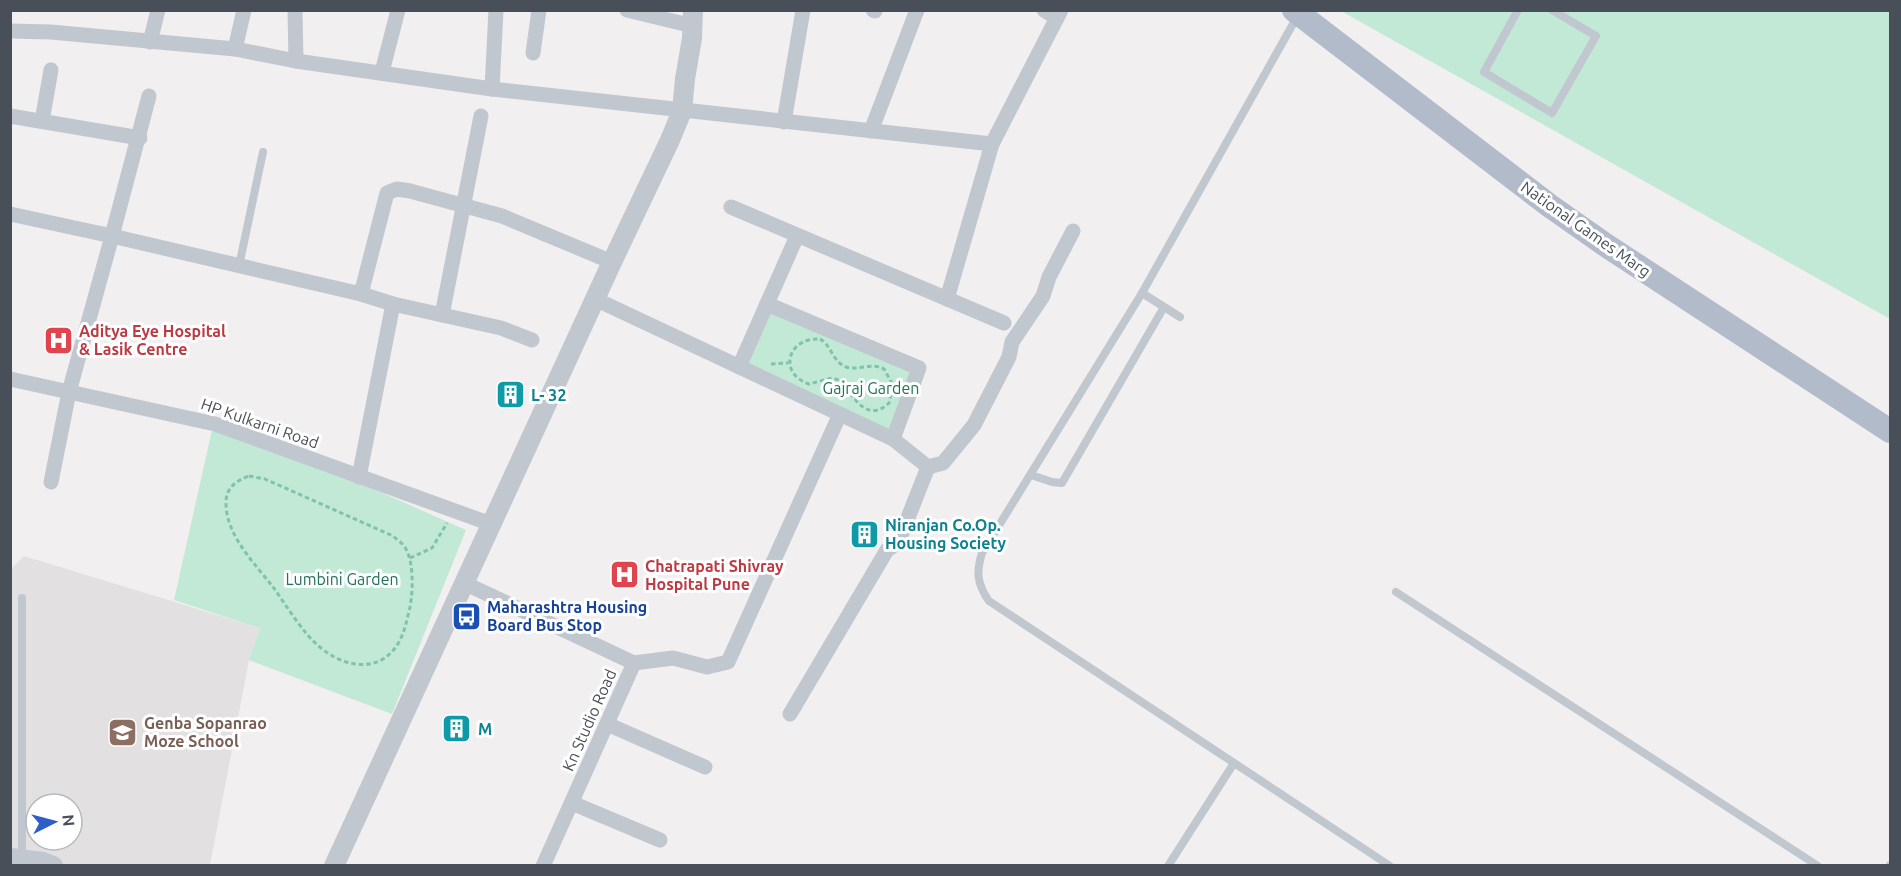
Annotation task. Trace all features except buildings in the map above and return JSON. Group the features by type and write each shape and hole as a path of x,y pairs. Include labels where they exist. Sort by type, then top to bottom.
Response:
{"main road":[{"name":"National Games Marg","path":"1296,12 1550,206 1607,246 1890,431"}],"street":[{"path":"150,42 158,10"},
{"path":"235,49 244,10"},
{"path":"295,10 296,61"},
{"path":"382,72 398,10"},
{"path":"492,89 496,10"},
{"path":"533,53 539,10"},
{"path":"334,866 682,111 693,18 627,10"},
{"path":"784,122 803,10"},
{"path":"871,131 917,10"},
{"path":"946,299 992,144 1054,13"},
{"path":"10,31 51,32 235,49 296,61 492,89 992,144"},
{"path":"42,121 51,70"},
{"path":"51,482 69,392 140,138 149,96"},
{"path":"10,116 140,138"},
{"path":"442,315 482,116"},
{"path":"361,294 387,193 396,189 410,190 502,216 612,262"},
{"path":"731,207 1004,323"},
{"path":"10,214 361,294 393,304 501,328 532,340"},
{"path":"928,467 943,463 974,425 1009,357 1012,342 1043,296 1049,277 1073,231"},
{"path":"740,367 796,236"},
{"path":"595,299 893,439 928,467"},
{"path":"359,477 393,304"},
{"path":"767,304 919,368 893,439"},
{"name":"HP Kulkarni Road","path":"10,379 215,424 491,524"},
{"name":"Kn Studio Road","path":"543,866 634,663 673,658 707,667 728,662 840,414"},
{"path":"790,714 887,550 898,543 928,467"},
{"path":"464,583 634,663"},
{"path":"607,724 705,766"},
{"path":"572,802 660,840"},
{"path":"18,861 53,866"}],"lane":[{"path":"1518,10 1484,72 1552,113 1596,36 1552,10"},
{"path":"1296,12 1142,293 982,553 977,567 978,580 989,601 1234,763 1377,862 1390,866"},
{"path":"239,266 263,152"},
{"path":"1142,293 1180,317"},
{"path":"1031,475 1062,483 1164,307"},
{"path":"1396,592 1818,866"},
{"path":"18,861 22,598"},
{"path":"1168,866 1234,763"}],"path":[{"path":"820,339 830,346 836,359 845,366 851,368 872,365 884,369 892,379 892,397 885,407 866,408 855,401 842,381 832,378 809,384 798,377 789,363 789,358 801,343 820,339"},
{"path":"249,477 265,479 393,536 403,544 410,559 411,602 406,627 399,644 388,655 367,666 334,658 319,647 238,540 229,521 227,496 231,487 238,480 249,477"},
{"path":"410,559 432,548 454,511"}],"shaded area":[{"name":"Genba Sopanrao Moze School","path":"24,556 260,628 249,660 210,865 23,866 11,862 10,570"}],"green space":[{"path":"1341,11 1890,11 1890,319"},
{"name":"Gajraj Garden","path":"767,304 919,368 893,439 739,367"},
{"name":"Lumbini Garden","path":"212,430 360,483 466,530 392,714 249,660 260,628 174,600"}],"place":[{"name":"Aditya Eye Hospital & Lasik Centre","path":"58,340"},
{"name":"L- 32","path":"510,395"},
{"name":"Niranjan Co.Op. Housing Society","path":"864,534"},
{"name":"Chatrapati Shivray Hospital Pune","path":"624,575"},
{"name":"Maharashtra Housing Board Bus Stop","path":"466,616"},
{"name":"M","path":"457,729"},
{"name":"Genba Sopanrao Moze School","path":"123,732"}]}
